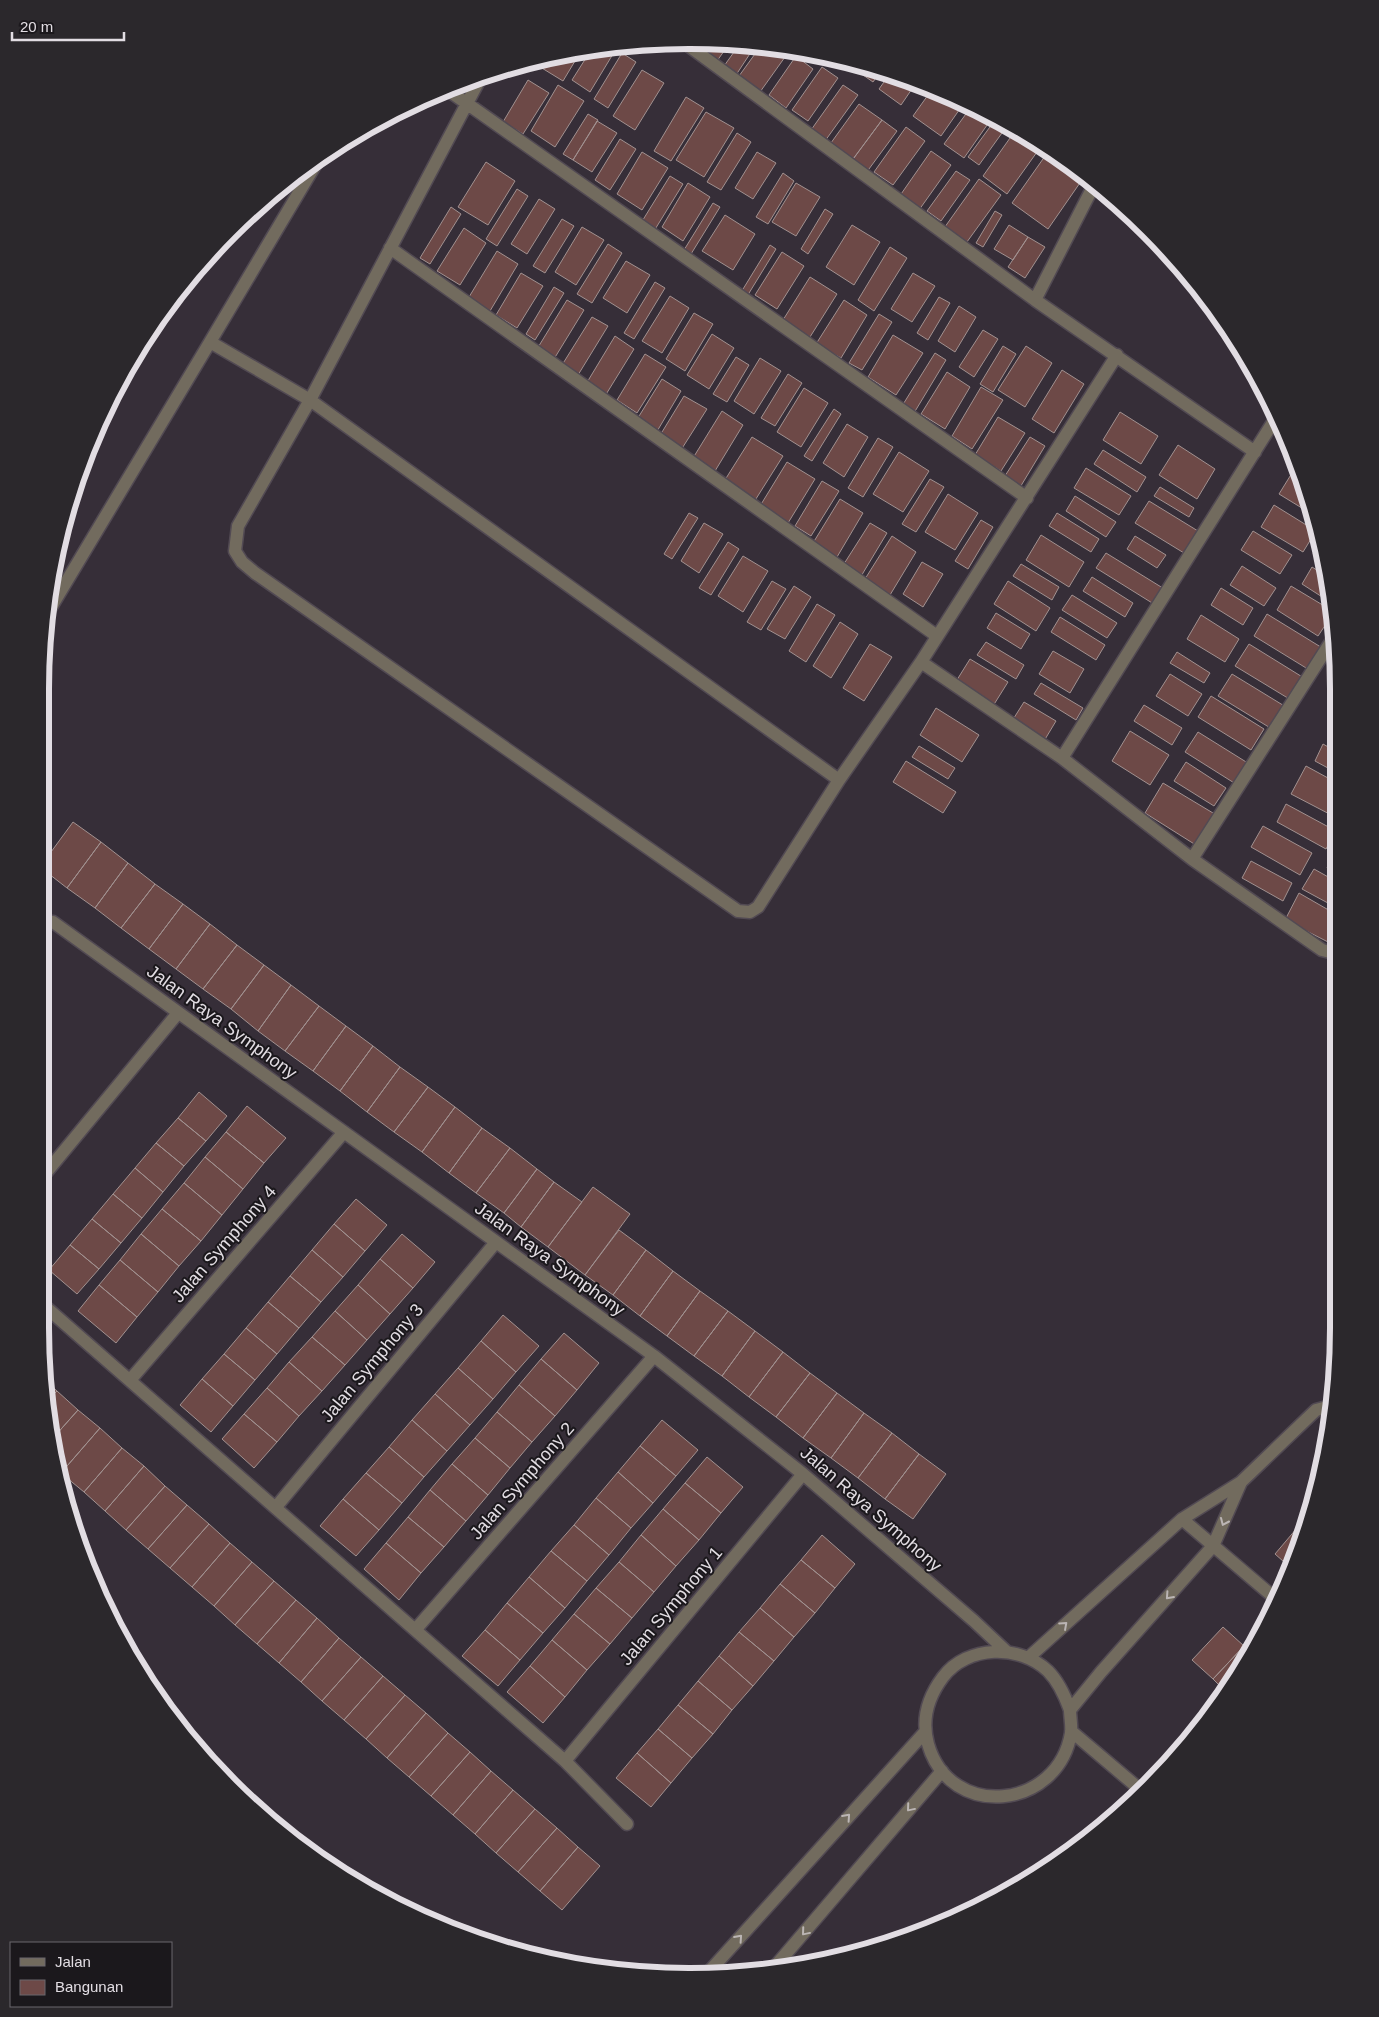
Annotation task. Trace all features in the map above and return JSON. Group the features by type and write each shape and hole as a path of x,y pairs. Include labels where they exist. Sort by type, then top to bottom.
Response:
{"street":[{"path":"693,49 1035,300 1255,452"},
{"path":"474,87 310,400 238,526 236,551 242,562 255,573 738,911 750,912 758,907 839,780 921,662 1117,355"},
{"path":"455,94 1027,498"},
{"path":"55,601 310,173"},
{"path":"1035,300 1091,190"},
{"path":"390,248 937,636"},
{"path":"210,342 310,400 839,780"},
{"path":"1062,758 1272,424"},
{"path":"1192,859 1329,645"},
{"path":"921,662 1062,758 1192,859 1322,950 1330,952"},
{"name":"Jalan Raya Symphony","path":"52,922 654,1356 804,1474 974,1621 1007,1652"},
{"path":"49,1169 178,1012"},
{"name":"Jalan Symphony 4","path":"131,1379 344,1132"},
{"name":"Jalan Symphony 3","path":"276,1507 496,1242"},
{"path":"49,1310 131,1379 565,1761 627,1824"},
{"name":"Jalan Symphony 2","path":"416,1629 654,1356"},
{"path":"1028,1658 1182,1519 1241,1482 1316,1410 1325,1408"},
{"name":"Jalan Symphony 1","path":"565,1761 804,1474"},
{"path":"1070,1710 1100,1672 1213,1546 1241,1482"},
{"path":"1182,1519 1271,1595"},
{"path":"985,1652 1007,1652 1028,1658 1047,1671 1062,1688 1070,1710 1071,1731 1066,1752 1055,1771 1039,1785 1020,1794 998,1797 978,1794 958,1786 942,1771 931,1752 925,1732 926,1710 933,1690 947,1672 964,1659 985,1652"},
{"path":"1071,1731 1137,1787"},
{"path":"713,1967 925,1732"},
{"path":"779,1962 942,1771"}],"building":[{"path":"704,49 725,50 717,61"},
{"path":"735,50 751,52 736,75 724,66"},
{"path":"756,52 786,56 760,92 739,76"},
{"path":"613,53 590,92 572,80 586,57"},
{"path":"622,53 636,62 608,108 594,99"},
{"path":"795,58 799,58 813,69 786,108 769,95"},
{"path":"576,59 563,81 540,67"},
{"path":"822,67 838,78 808,121 792,110"},
{"path":"642,70 664,83 635,130 613,116"},
{"path":"859,72 876,77 873,82"},
{"path":"528,80 549,93 523,134 503,122"},
{"path":"885,80 912,89 901,105 879,89"},
{"path":"558,85 584,101 555,147 531,131"},
{"path":"843,85 858,95 825,141 811,130"},
{"path":"928,95 960,109 941,136 913,116"},
{"path":"686,97 704,108 671,161 654,151"},
{"path":"859,104 882,120 850,163 828,147"},
{"path":"706,112 734,128 704,177 676,160"},
{"path":"967,112 988,123 964,158 944,144"},
{"path":"588,114 598,120 573,160 563,154"},
{"path":"882,120 897,131 866,173 851,162"},
{"path":"597,121 617,133 592,172 573,160"},
{"path":"991,125 1003,131 979,165 968,157"},
{"path":"906,127 925,141 893,185 874,172"},
{"path":"737,133 751,142 721,190 707,182"},
{"path":"1011,136 1037,152 1007,194 983,176"},
{"path":"620,139 636,149 610,190 595,180"},
{"path":"931,151 951,165 919,210 899,197"},
{"path":"642,152 668,168 642,210 617,194"},
{"path":"757,152 776,163 753,199 735,188"},
{"path":"1045,157 1081,182 1048,229 1012,203"},
{"path":"486,162 515,181 488,225 458,207"},
{"path":"956,171 970,180 941,221 927,211"},
{"path":"783,173 794,181 768,224 756,217"},
{"path":"670,176 683,184 654,231 641,223"},
{"path":"979,179 1001,195 964,246 942,231"},
{"path":"688,183 710,197 683,241 662,227"},
{"path":"796,183 820,197 796,236 772,222"},
{"path":"517,189 528,196 497,246 486,239"},
{"path":"539,199 555,209 527,254 511,244"},
{"path":"713,203 720,207 691,254 684,250"},
{"path":"451,207 461,214 430,264 420,258"},
{"path":"825,209 833,214 808,254 801,249"},
{"path":"995,211 1002,215 983,247 976,243"},
{"path":"725,215 755,234 733,270 702,251"},
{"path":"562,219 574,226 545,273 533,266"},
{"path":"852,225 880,242 854,285 826,267"},
{"path":"1009,225 1028,237 1013,260 994,249"},
{"path":"582,227 604,240 576,285 555,272"},
{"path":"464,228 486,243 460,285 437,271"},
{"path":"1028,237 1045,247 1025,278 1008,267"},
{"path":"608,244 622,253 592,303 577,294"},
{"path":"770,245 776,249 746,298 740,294"},
{"path":"890,247 907,258 874,311 858,300"},
{"path":"497,251 518,264 490,311 469,297"},
{"path":"782,252 804,266 777,309 755,295"},
{"path":"626,261 650,275 627,313 603,298"},
{"path":"521,273 543,286 517,328 496,315"},
{"path":"913,273 935,286 912,322 891,309"},
{"path":"810,277 837,294 810,337 783,320"},
{"path":"655,282 665,288 634,339 624,333"},
{"path":"554,287 564,293 535,340 526,334"},
{"path":"670,296 689,308 662,353 642,341"},
{"path":"939,297 950,303 928,340 917,333"},
{"path":"567,300 584,310 554,359 537,349"},
{"path":"844,300 867,315 841,358 816,344"},
{"path":"959,306 976,317 955,352 938,341"},
{"path":"694,313 713,324 685,371 666,359"},
{"path":"879,314 892,322 862,370 849,363"},
{"path":"592,317 608,326 578,375 562,365"},
{"path":"983,330 998,339 974,377 959,367"},
{"path":"712,334 734,348 709,389 687,375"},
{"path":"893,335 923,353 896,395 868,377"},
{"path":"615,336 634,349 605,396 586,384"},
{"path":"1003,346 1016,354 993,392 980,384"},
{"path":"1026,346 1052,363 1025,407 998,390"},
{"path":"935,353 946,360 914,413 902,406"},
{"path":"645,354 666,367 637,413 617,400"},
{"path":"736,357 749,365 727,402 713,394"},
{"path":"760,358 781,371 754,414 734,401"},
{"path":"1062,370 1084,384 1054,433 1032,419"},
{"path":"947,372 970,387 945,429 921,414"},
{"path":"788,374 802,383 775,426 761,418"},
{"path":"662,379 681,391 656,433 636,421"},
{"path":"981,387 1003,400 972,449 952,436"},
{"path":"804,388 828,403 801,447 777,432"},
{"path":"684,396 707,409 681,450 659,437"},
{"path":"834,409 841,414 812,461 804,456"},
{"path":"722,411 743,425 715,471 693,458"},
{"path":"1120,412 1158,436 1141,464 1103,440"},
{"path":"998,417 1025,433 1001,471 975,455"},
{"path":"847,424 868,437 844,477 823,463"},
{"path":"752,437 783,456 754,502 723,483"},
{"path":"1030,437 1045,446 1019,489 1003,479"},
{"path":"878,438 893,447 863,497 848,488"},
{"path":"1178,445 1215,469 1197,499 1159,475"},
{"path":"1103,450 1146,477 1137,492 1094,464"},
{"path":"899,452 929,471 903,512 873,494"},
{"path":"787,462 815,479 788,523 760,506"},
{"path":"1086,468 1131,496 1119,515 1074,488"},
{"path":"1292,473 1304,509 1279,494"},
{"path":"930,479 944,487 916,532 902,524"},
{"path":"822,481 839,491 811,536 795,526"},
{"path":"1160,487 1194,508 1189,517 1154,496"},
{"path":"948,494 978,513 955,550 925,532"},
{"path":"1075,496 1116,522 1106,537 1066,511"},
{"path":"840,499 863,513 837,557 813,543"},
{"path":"1149,501 1198,531 1184,553 1135,523"},
{"path":"1274,505 1309,526 1312,538 1303,552 1261,527"},
{"path":"689,513 698,518 672,559 664,554"},
{"path":"1057,513 1099,539 1091,552 1049,526"},
{"path":"981,520 993,527 968,569 955,561"},
{"path":"704,523 723,534 699,573 681,561"},
{"path":"870,523 887,533 860,578 842,567"},
{"path":"1253,531 1292,555 1280,574 1241,550"},
{"path":"1041,535 1084,562 1069,587 1026,560"},
{"path":"892,536 916,552 890,595 865,579"},
{"path":"1135,536 1166,555 1157,568 1127,549"},
{"path":"728,542 739,549 711,595 699,588"},
{"path":"1106,553 1166,590 1157,606 1096,568"},
{"path":"743,556 768,571 743,612 718,596"},
{"path":"922,562 943,574 923,607 903,594"},
{"path":"1021,564 1059,587 1052,600 1013,576"},
{"path":"1242,566 1276,588 1264,606 1230,585"},
{"path":"1312,567 1319,572 1324,598 1302,584"},
{"path":"1092,577 1133,603 1125,617 1083,591"},
{"path":"772,581 786,589 761,630 747,622"},
{"path":"1008,581 1050,608 1036,631 994,604"},
{"path":"794,586 811,597 785,639 767,629"},
{"path":"1291,586 1325,606 1327,623 1318,636 1277,610"},
{"path":"1221,588 1253,608 1243,625 1211,605"},
{"path":"1072,595 1117,623 1107,638 1062,610"},
{"path":"817,604 835,615 806,662 789,651"},
{"path":"996,613 1030,634 1021,649 987,628"},
{"path":"1267,614 1324,649 1311,671 1254,636"},
{"path":"1201,615 1239,639 1225,662 1187,639"},
{"path":"1060,617 1105,645 1096,660 1051,632"},
{"path":"840,622 858,634 831,678 813,666"},
{"path":"986,642 1024,665 1016,679 977,655"},
{"path":"870,644 892,657 864,701 843,688"},
{"path":"1249,644 1304,678 1291,700 1235,666"},
{"path":"1053,651 1084,669 1070,693 1039,674"},
{"path":"1177,652 1210,673 1204,683 1170,663"},
{"path":"970,659 1008,682 993,706 955,683"},
{"path":"1170,674 1202,694 1188,716 1156,696"},
{"path":"1232,674 1286,707 1272,729 1218,696"},
{"path":"1041,683 1083,708 1076,720 1034,694"},
{"path":"1211,696 1264,729 1251,750 1198,717"},
{"path":"1024,702 1056,721 1044,741 1012,721"},
{"path":"1144,705 1182,728 1172,745 1134,721"},
{"path":"936,708 979,735 962,762 920,735"},
{"path":"1130,731 1169,755 1150,785 1112,761"},
{"path":"1198,732 1251,765 1239,786 1185,752"},
{"path":"1323,744 1330,748 1330,769 1315,761"},
{"path":"919,746 955,768 948,779 912,757"},
{"path":"906,761 956,792 943,813 893,782"},
{"path":"1186,762 1226,788 1214,806 1174,781"},
{"path":"1306,766 1330,779 1330,814 1291,794"},
{"path":"1163,783 1218,816 1199,847 1145,813"},
{"path":"1286,804 1330,828 1330,842 1326,849 1277,822"},
{"path":"73,822 101,842 67,888 49,874 49,855"},
{"path":"1263,826 1312,853 1300,875 1251,847"},
{"path":"101,842 128,863 95,908 67,888"},
{"path":"1251,861 1292,883 1283,901 1242,878"},
{"path":"128,863 155,884 121,928 95,908"},
{"path":"1314,869 1330,878 1330,904 1302,889"},
{"path":"155,884 183,904 149,949 121,928"},
{"path":"1299,893 1330,911 1330,943 1285,920"},
{"path":"183,904 210,924 176,969 149,949"},
{"path":"210,924 237,945 203,989 176,969"},
{"path":"237,945 264,965 231,1009 203,989"},
{"path":"264,965 291,985 258,1031 231,1009"},
{"path":"291,985 319,1006 285,1051 258,1031"},
{"path":"319,1006 346,1026 313,1071 285,1051"},
{"path":"346,1026 373,1046 340,1091 313,1071"},
{"path":"373,1046 400,1067 367,1112 340,1091"},
{"path":"400,1067 428,1087 394,1132 367,1112"},
{"path":"428,1087 455,1107 422,1152 394,1132"},
{"path":"199,1092 227,1116 206,1141 178,1118"},
{"path":"247,1106 286,1138 264,1163 226,1132"},
{"path":"455,1107 482,1128 449,1173 422,1152"},
{"path":"178,1118 206,1141 184,1166 156,1143"},
{"path":"482,1128 510,1148 476,1193 449,1173"},
{"path":"226,1132 264,1163 243,1189 205,1157"},
{"path":"156,1143 184,1166 163,1192 135,1168"},
{"path":"510,1148 537,1169 504,1213 476,1193"},
{"path":"205,1157 243,1189 222,1215 184,1183"},
{"path":"135,1168 163,1192 142,1218 113,1194"},
{"path":"537,1169 554,1182 521,1227 504,1213"},
{"path":"554,1182 582,1202 548,1247 521,1227"},
{"path":"184,1183 222,1215 201,1241 162,1209"},
{"path":"593,1187 630,1214 585,1275 548,1247"},
{"path":"113,1194 142,1218 121,1243 92,1219"},
{"path":"356,1199 387,1225 365,1251 334,1224"},
{"path":"162,1209 201,1241 179,1266 141,1234"},
{"path":"92,1219 121,1243 99,1269 70,1245"},
{"path":"334,1224 365,1251 343,1277 312,1250"},
{"path":"619,1230 646,1250 613,1295 585,1275"},
{"path":"141,1234 179,1266 158,1292 120,1260"},
{"path":"402,1234 435,1262 413,1288 380,1259"},
{"path":"70,1245 99,1269 77,1294 49,1270"},
{"path":"312,1250 343,1277 321,1302 290,1276"},
{"path":"646,1250 673,1271 640,1316 613,1295"},
{"path":"380,1259 413,1288 390,1314 358,1285"},
{"path":"120,1260 158,1292 137,1317 99,1285"},
{"path":"673,1271 700,1291 667,1336 640,1316"},
{"path":"290,1276 321,1302 299,1328 268,1302"},
{"path":"99,1285 137,1317 116,1343 78,1311"},
{"path":"358,1285 390,1314 367,1340 335,1311"},
{"path":"700,1291 728,1311 694,1356 667,1336"},
{"path":"268,1302 299,1328 277,1354 246,1328"},
{"path":"335,1311 367,1340 345,1365 312,1337"},
{"path":"728,1311 755,1331 722,1376 694,1356"},
{"path":"503,1315 539,1346 516,1372 481,1341"},
{"path":"246,1328 277,1354 255,1380 224,1354"},
{"path":"755,1331 783,1352 749,1397 722,1376"},
{"path":"564,1333 599,1363 577,1390 541,1359"},
{"path":"312,1337 345,1365 322,1391 289,1362"},
{"path":"481,1341 516,1372 493,1399 458,1368"},
{"path":"783,1352 810,1373 776,1417 749,1397"},
{"path":"224,1354 255,1380 233,1406 202,1379"},
{"path":"541,1359 577,1390 555,1416 519,1385"},
{"path":"289,1362 322,1391 299,1416 267,1388"},
{"path":"458,1368 493,1399 470,1425 435,1394"},
{"path":"810,1373 837,1393 803,1438 776,1417"},
{"path":"202,1379 233,1406 211,1432 180,1405"},
{"path":"519,1385 555,1416 532,1442 497,1412"},
{"path":"52,1386 57,1391 53,1395"},
{"path":"267,1388 299,1416 277,1442 244,1414"},
{"path":"57,1391 78,1410 58,1433 54,1411 53,1395"},
{"path":"837,1393 864,1413 831,1458 803,1438"},
{"path":"435,1394 470,1425 447,1451 412,1420"},
{"path":"78,1410 100,1428 65,1469 58,1433"},
{"path":"497,1412 532,1442 510,1468 475,1438"},
{"path":"864,1413 892,1433 858,1478 831,1458"},
{"path":"244,1414 277,1442 254,1468 222,1439"},
{"path":"412,1420 447,1451 424,1477 389,1447"},
{"path":"662,1420 698,1450 676,1476 640,1446"},
{"path":"100,1428 122,1448 84,1492 67,1478 65,1469"},
{"path":"892,1433 919,1454 885,1499 858,1478"},
{"path":"475,1438 510,1468 488,1495 452,1464"},
{"path":"640,1446 676,1476 653,1503 618,1472"},
{"path":"389,1447 424,1477 402,1503 366,1473"},
{"path":"122,1448 144,1466 105,1511 84,1492"},
{"path":"919,1454 946,1474 913,1519 885,1499"},
{"path":"707,1457 743,1487 721,1513 685,1483"},
{"path":"452,1464 488,1495 466,1521 430,1490"},
{"path":"144,1466 165,1486 126,1530 105,1511"},
{"path":"618,1472 653,1503 631,1528 596,1498"},
{"path":"366,1473 402,1503 379,1530 343,1499"},
{"path":"685,1483 721,1513 699,1540 663,1509"},
{"path":"165,1486 187,1505 148,1549 126,1530"},
{"path":"430,1490 466,1521 444,1547 408,1517"},
{"path":"596,1498 631,1528 609,1555 574,1525"},
{"path":"343,1499 379,1530 356,1556 320,1526"},
{"path":"187,1505 209,1524 170,1568 148,1549"},
{"path":"663,1509 699,1540 676,1566 641,1535"},
{"path":"408,1517 444,1547 421,1573 386,1543"},
{"path":"209,1524 230,1543 192,1587 170,1568"},
{"path":"574,1525 609,1555 587,1581 551,1551"},
{"path":"1297,1528 1297,1528 1285,1563 1275,1554"},
{"path":"641,1535 676,1566 654,1592 619,1562"},
{"path":"822,1535 855,1564 835,1588 801,1560"},
{"path":"230,1543 252,1562 214,1606 192,1587"},
{"path":"386,1543 421,1573 399,1600 364,1569"},
{"path":"551,1551 587,1581 565,1608 529,1577"},
{"path":"801,1560 835,1588 815,1613 780,1584"},
{"path":"252,1562 274,1581 235,1625 214,1606"},
{"path":"619,1562 654,1592 632,1618 596,1588"},
{"path":"529,1577 565,1608 543,1633 507,1603"},
{"path":"274,1581 296,1600 257,1644 235,1625"},
{"path":"780,1584 815,1613 794,1637 760,1608"},
{"path":"596,1588 632,1618 610,1644 574,1614"},
{"path":"296,1600 317,1618 279,1663 257,1644"},
{"path":"507,1603 543,1633 520,1660 485,1630"},
{"path":"760,1608 794,1637 774,1661 739,1632"},
{"path":"574,1614 610,1644 587,1670 552,1640"},
{"path":"317,1618 339,1638 301,1682 279,1663"},
{"path":"1223,1627 1244,1646 1213,1679 1192,1660"},
{"path":"485,1630 520,1660 498,1686 462,1656"},
{"path":"739,1632 774,1661 753,1686 719,1656"},
{"path":"339,1638 361,1657 322,1701 301,1682"},
{"path":"552,1640 587,1670 565,1697 530,1666"},
{"path":"1244,1646 1220,1686 1213,1679"},
{"path":"719,1656 753,1686 732,1710 698,1681"},
{"path":"361,1657 383,1676 344,1720 322,1701"},
{"path":"530,1666 565,1697 543,1723 507,1692"},
{"path":"383,1676 405,1695 366,1739 344,1720"},
{"path":"698,1681 732,1710 713,1734 678,1705"},
{"path":"405,1695 426,1713 387,1758 366,1739"},
{"path":"678,1705 713,1734 692,1758 658,1729"},
{"path":"426,1713 448,1733 409,1777 387,1758"},
{"path":"658,1729 692,1758 671,1783 637,1753"},
{"path":"448,1733 470,1752 431,1796 409,1777"},
{"path":"470,1752 491,1771 453,1815 431,1796"},
{"path":"637,1753 671,1783 651,1807 616,1778"},
{"path":"491,1771 513,1790 475,1834 453,1815"},
{"path":"513,1790 535,1809 496,1853 475,1834"},
{"path":"535,1809 557,1828 518,1872 496,1853"},
{"path":"557,1828 578,1847 540,1891 518,1872"},
{"path":"578,1847 600,1866 562,1910 540,1891"}]}
